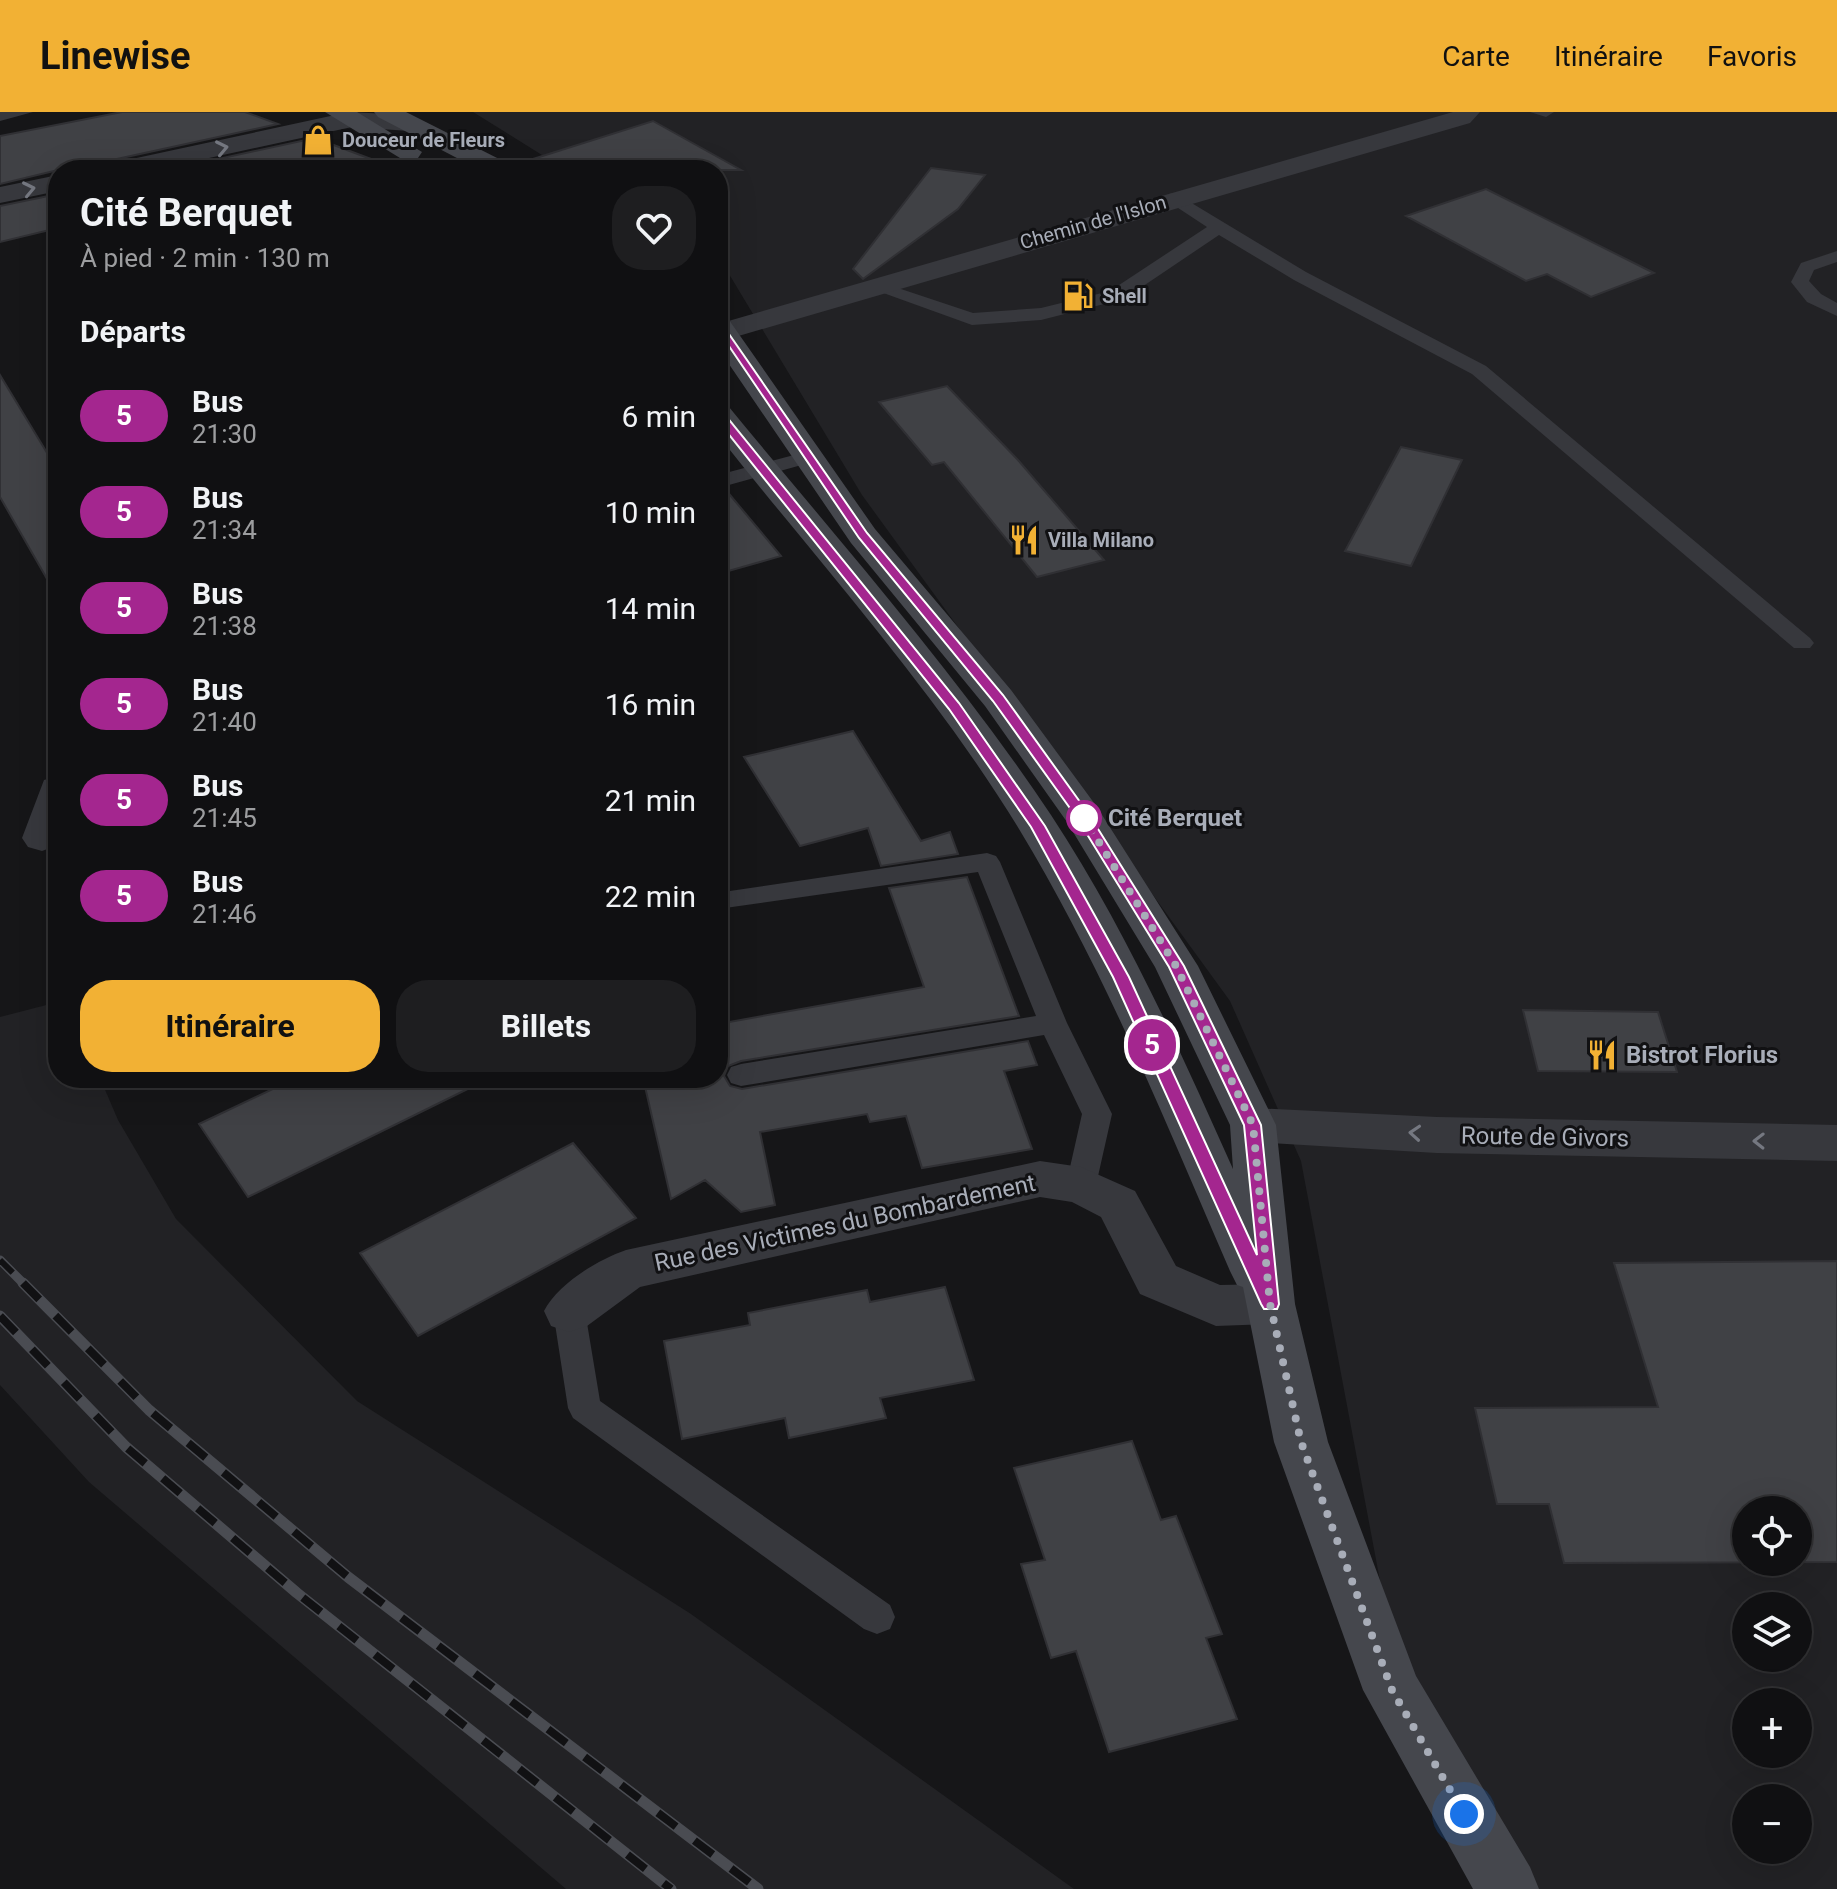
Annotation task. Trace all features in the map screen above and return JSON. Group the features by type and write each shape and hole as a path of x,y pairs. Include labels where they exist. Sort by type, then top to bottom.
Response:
{"main road":[{"path":"371,116 426,160"},
{"path":"371,116 476,160"},
{"path":"728,341 863,536 998,698 1083,816 1176,966 1253,1125 1270,1304 1301,1442 1392,1690 1508,1889"},
{"path":"728,427 954,706 1038,826 1121,977 1270,1304"}],"street":[{"name":"Chemin de l'Islon","path":"728,328 1461,118 1467,112"},
{"path":"165,160 371,116"},
{"path":"0,195 48,185"},
{"path":"42,838 48,820"},
{"name":"Route de Givors","path":"1253,1125 1437,1135 1837,1143"},
{"name":"Rue des Victimes du Bombardement","path":"569,1311 626,1270 1040,1179 1081,1185 1118,1204 1158,1280 1216,1306 1270,1304"}],"lane":[{"path":"0,116 25,112"},
{"path":"1538,112 1546,112"},
{"path":"1175,198 1300,276 1479,370 1802,643"},
{"path":"873,286 972,319 1041,314 1117,295 1219,227"},
{"path":"1837,256 1807,267 1800,282 1814,298 1837,310"},
{"path":"728,479 809,457"},
{"path":"728,900 987,862 1053,1023 1097,1114 1081,1185"},
{"path":"741,1075 1053,1023"},
{"path":"569,1311 585,1408 877,1617"}],"shaded area":[{"path":"473,112 1837,112 1837,1889 1494,1889 1416,1772 1301,1161 1230,1001 862,495 728,273 728,160 550,160"},
{"path":"48,1005 48,1088 104,1088 118,1120 176,1219 357,1401 691,1614 1074,1889 566,1889 89,1482 0,1385 0,1017"}],"building":[{"path":"122,112 245,112 278,124 113,160 48,160 48,172 0,184 0,136"},
{"path":"653,121 723,160 533,160"},
{"path":"315,138 374,160 214,160"},
{"path":"728,163 741,170 728,170"},
{"path":"931,168 985,175 958,209 863,279 853,269"},
{"path":"1486,189 1654,273 1591,297 1547,274 1526,281 1406,216"},
{"path":"48,196 48,230 0,242 0,206"},
{"path":"0,375 48,454 48,581 0,497"},
{"path":"947,386 1018,460 1104,560 1037,577 944,462 932,465 879,402"},
{"path":"1401,447 1462,460 1411,566 1345,551"},
{"path":"728,493 781,556 728,571"},
{"path":"853,731 921,841 950,832 958,854 881,866 868,828 800,846 744,757"},
{"path":"967,877 1019,1016 741,1061 728,1066 728,1022 924,987 889,888"},
{"path":"1523,1010 1658,1012 1677,1072 1538,1071"},
{"path":"1028,1041 1037,1065 1004,1071 1032,1149 922,1168 906,1116 870,1122 867,1114 760,1132 775,1205 741,1212 705,1180 671,1199 645,1088 728,1088 728,1083 742,1089"},
{"path":"275,1088 470,1088 248,1197 199,1124"},
{"path":"573,1143 636,1218 418,1336 360,1253"},
{"path":"1837,1261 1837,1562 1812,1562 1812,1496 1732,1496 1732,1562 1564,1563 1549,1504 1497,1504 1475,1408 1658,1407 1614,1263"},
{"path":"945,1287 974,1380 880,1398 886,1418 789,1438 785,1418 682,1439 664,1341 750,1325 748,1313 867,1290 870,1302"},
{"path":"1132,1441 1161,1520 1176,1516 1222,1634 1206,1638 1237,1719 1109,1752 1076,1651 1051,1658 1021,1564 1045,1560 1014,1468"}],"railway":[{"path":"0,1260 23,1283"},
{"path":"23,1283 149,1410 348,1577 758,1889"},
{"path":"0,1316 126,1447 297,1593 671,1889"}],"bus line":[{"name":"5","path":"728,339 863,536 998,698 1083,816 1176,966 1253,1125 1270,1304 1121,977 1038,826 954,706 728,426"}],"place":[{"name":"Douceur de Fleurs","path":"318,140"},
{"name":"Shell","path":"1078,296"},
{"name":"Villa Milano","path":"1024,540"},
{"name":"Cité Berquet","path":"1084,818"},
{"name":"Bistrot Florius","path":"1602,1055"}],"route":[{"path":"1084,818 1176,966 1253,1125 1270,1304 1301,1442 1392,1690 1464,1814"}]}
